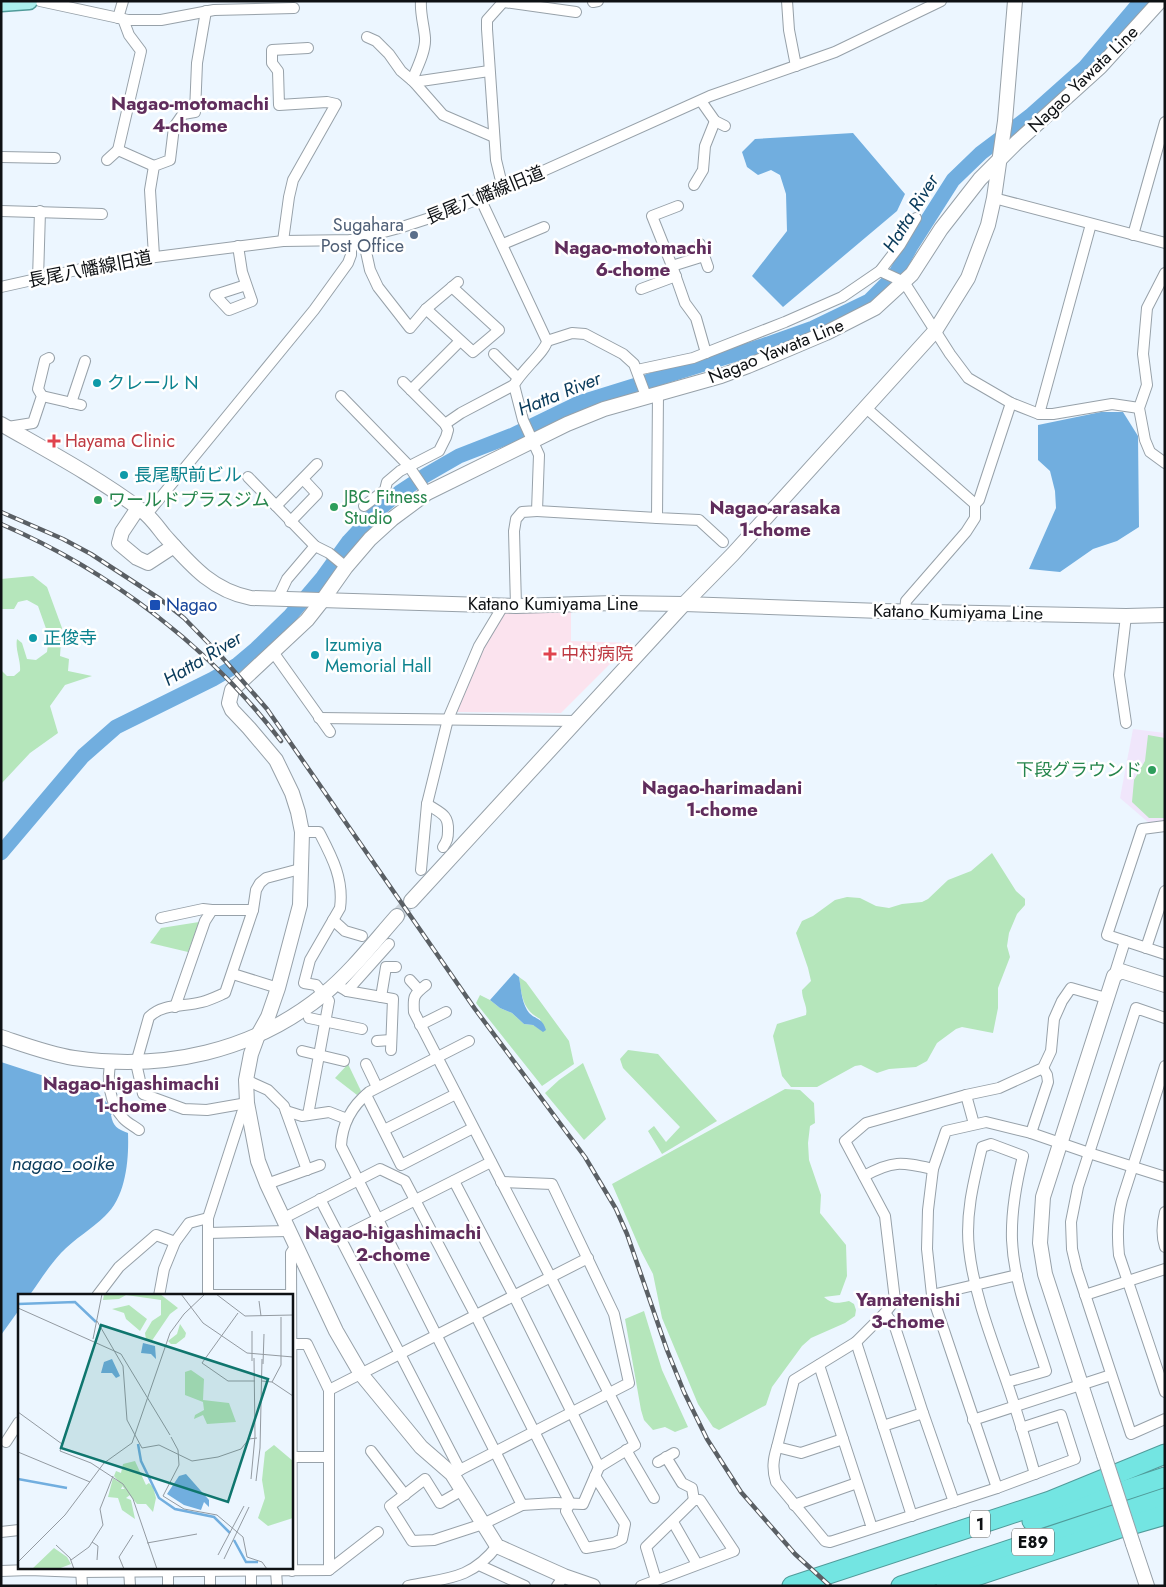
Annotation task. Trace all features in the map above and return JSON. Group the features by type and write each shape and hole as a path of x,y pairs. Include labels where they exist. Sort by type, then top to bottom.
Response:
{"highway":[{"name":"1","path":"938,1538 965,1524 1165,1442"},
{"name":"1","path":"792,1586 1050,1501 1165,1454"},
{"path":"1082,1505 1165,1469"},
{"name":"E89","path":"833,1586 1165,1477"},
{"name":"E89","path":"901,1586 1165,1498"},
{"path":"952,1584 1116,1529 1165,1515"},
{"path":"952,1584 974,1584 1107,1542 1165,1528"}],"main road":[{"path":"1,3 29,1"}],"street":[{"path":"40,1 121,19 161,20 206,11 296,6"},
{"path":"107,160 118,150 141,51 129,35 121,19 123,1"},
{"path":"413,81 425,40 420,13 421,1"},
{"path":"593,2 598,1"},
{"path":"786,1 796,66"},
{"name":"長尾八幡線旧道","path":"1,287 108,263 154,256 283,241 351,240 436,216 503,190 701,101 835,52 923,5 941,1"},
{"path":"412,901 936,331 968,278 988,225 994,198 1005,121 1015,1"},
{"name":"Nagao Yawata Line","path":"302,832 298,812 285,776 271,754 232,710 229,703 232,690 307,620 317,601 344,566 370,539 392,519 427,493 531,438 649,393 720,376 748,366 826,333 874,308 925,256 941,229 999,154 1100,67 1160,1"},
{"path":"503,190 496,160 487,20 504,2 576,12"},
{"path":"118,150 154,166 170,160 174,126 182,114 196,112 197,63 206,11"},
{"path":"366,37 376,41 389,54 401,71 413,81 442,115 494,137"},
{"path":"283,241 288,197 293,180 336,104 327,102 279,105 278,71 272,63 272,50 308,48"},
{"path":"413,81 489,71"},
{"path":"694,186 703,170 704,146 720,124 701,101"},
{"path":"1133,235 1165,122"},
{"path":"1,157 55,158"},
{"path":"154,166 150,190 154,256"},
{"path":"445,424 461,412 516,382 547,346 547,341 480,198"},
{"path":"994,198 1165,243"},
{"path":"678,206 652,216 685,303 696,318 706,353"},
{"path":"1,211 102,214"},
{"path":"38,279 40,211"},
{"path":"637,372 693,358 785,322 842,297 880,271 900,245 916,218"},
{"path":"1038,414 1091,224"},
{"path":"502,244 544,227"},
{"path":"363,238 370,270 378,287 410,328 426,309 455,284 499,330 473,352 426,309"},
{"path":"174,546 148,563 137,558 118,543 122,532 143,511 316,307 348,263 351,255 351,240"},
{"path":"700,244 708,267"},
{"path":"238,246 246,285"},
{"path":"672,266 704,256"},
{"path":"880,271 901,280 968,378 1012,403 1038,414 1053,414 1112,404 1139,408"},
{"path":"1165,272 1147,308 1144,354 1147,385 1139,408 1145,440 1150,452 1165,463"},
{"path":"641,289 676,276"},
{"path":"547,341 572,333 586,334 623,354 634,364 649,393 657,518"},
{"path":"411,390 460,341"},
{"path":"494,354 516,382 523,420 539,456 537,512"},
{"path":"49,358 45,360 38,389 42,396 76,404 85,361"},
{"path":"364,506 385,490 388,482 408,465 423,460 438,451 446,438 448,430 445,424 403,382"},
{"path":"5,426 33,423 42,396"},
{"path":"341,396 408,465 427,493"},
{"path":"905,611 906,600 966,532 975,518 975,504 979,500 1012,403"},
{"path":"865,407 975,504"},
{"name":"Katano Kumiyama Line","path":"5,426 94,477 143,511 202,575 221,588 243,597 280,600 510,606 614,603 1126,616 1165,615"},
{"path":"276,506 317,464"},
{"path":"248,477 315,546 329,553 344,566"},
{"path":"290,522 317,494 303,479"},
{"path":"421,870 427,804 448,719 478,646 510,606 514,531 516,520 522,512 699,520 723,542"},
{"path":"280,600 287,580 315,546"},
{"path":"1126,616 1119,675 1126,723"},
{"path":"273,652 330,732"},
{"path":"319,718 577,721"},
{"path":"427,804 445,816 448,822 448,839 444,847"},
{"path":"1165,826 1142,829 1107,935 1165,954"},
{"path":"308,1115 329,1002 316,985 304,982 310,960 340,908 342,898 339,877 333,859 319,832 302,832 300,905 278,988 268,1018 258,1035 251,1054 246,1080 247,1103 258,1161 266,1184 295,1247 336,1331 361,1374 421,1447 456,1472"},
{"path":"247,1103 206,1110 184,1109 143,1094 136,1063 148,1017 161,1008 203,1002 225,993 254,910 256,890 260,883 266,878 300,869"},
{"path":"1146,948 1165,891"},
{"path":"161,918 203,909 254,910"},
{"path":"175,1006 205,921 212,910"},
{"path":"341,987 397,916"},
{"path":"333,920 345,931 362,936"},
{"path":"1125,941 1059,1142 1043,1197 1040,1242 1045,1274 1146,1586"},
{"path":"1,1037 36,1049 72,1058 111,1062 161,1062 198,1056 258,1035 279,1025 324,994 341,987 372,963 389,944"},
{"path":"372,963 385,975"},
{"path":"380,997 386,967 396,967"},
{"path":"1114,976 1121,971 1165,985"},
{"path":"233,974 278,988"},
{"path":"410,980 422,988 413,998 414,1012 420,1025 635,1445 597,1472 583,1504 522,1505 483,1524 434,1540 412,1541 390,1506 425,1479 440,1503 462,1491"},
{"path":"341,987 393,999 391,1045 377,1041"},
{"path":"1021,1428 1062,1416 1075,1459 997,1488 830,1542 825,1541 794,1505 776,1482 773,1472 773,1462 794,1380 856,1342 885,1313 895,1300 885,1216 845,1141 866,1122 999,1088 1043,1068 1051,1051 1054,1019 1062,1001 1071,988 1106,998"},
{"path":"1165,1018 1136,1008 1078,1187 1071,1222 1072,1249 1130,1434 1165,1419"},
{"path":"420,1025 446,1012"},
{"path":"309,1018 362,1029"},
{"path":"469,1041 366,1095 360,1100 347,1119 341,1137 341,1146 522,1505"},
{"path":"302,1052 344,1061"},
{"path":"111,1062 108,1072 115,1106 123,1118 139,1130"},
{"path":"366,1064 377,1088"},
{"path":"1165,1066 1132,1167 1118,1218 1119,1254 1165,1392"},
{"path":"1031,1133 1048,1082 1047,1074 1043,1068"},
{"path":"246,1080 268,1090 284,1106 307,1170"},
{"path":"384,1130 456,1094"},
{"path":"366,1095 401,1165 473,1128"},
{"path":"966,1095 974,1124"},
{"path":"208,1294 208,1218 242,1113 247,1103"},
{"path":"286,1111 302,1116 329,1112 347,1119"},
{"path":"997,1488 932,1295 927,1249 928,1220 933,1169 946,1131 986,1122 1031,1133 1165,1177"},
{"path":"1007,1382 1046,1371 1017,1275 1012,1241 1014,1192 1023,1156 990,1144 982,1147 972,1185 969,1211 969,1247 975,1286 1035,1474"},
{"path":"340,1238 491,1162"},
{"path":"864,1176 880,1167 895,1163 906,1163 933,1169"},
{"path":"266,1184 320,1165"},
{"path":"208,1233 285,1225 320,1199 380,1169 406,1182 570,1503"},
{"path":"454,1181 514,1296 571,1413 597,1472 626,1524 622,1539 614,1543 586,1548 566,1511 570,1503"},
{"path":"456,1472 630,1383 614,1314 552,1184 501,1182"},
{"path":"320,1199 400,1354 456,1472 462,1491 497,1546 560,1581 593,1586"},
{"path":"1165,1212 1162,1222 1165,1246"},
{"path":"160,1294 164,1269 175,1242 189,1223 208,1218"},
{"path":"99,1294 119,1267 156,1235 175,1242"},
{"path":"291,1294 291,1253 295,1247"},
{"path":"329,1390 588,1258"},
{"path":"1085,1295 1165,1269"},
{"path":"932,1295 1017,1275"},
{"path":"885,1313 895,1327 954,1502"},
{"path":"856,1342 912,1516"},
{"path":"292,1344 307,1344 329,1390 330,1570"},
{"path":"819,1365 872,1528"},
{"path":"973,1420 1111,1375"},
{"path":"883,1426 923,1413"},
{"path":"6,1442 18,1424"},
{"path":"777,1447 801,1453 843,1440"},
{"path":"626,1450 654,1498"},
{"path":"371,1451 405,1494"},
{"path":"292,1571 292,1457 329,1456"},
{"path":"666,1457 682,1483 692,1488 694,1500"},
{"path":"794,1505 858,1483"},
{"path":"641,1586 734,1551 700,1500 694,1500 646,1547 656,1580"},
{"path":"673,1522 697,1564"},
{"path":"1,1532 18,1530"},
{"path":"1,1571 330,1570 378,1532"},
{"path":"408,1586 463,1575 487,1560 497,1546"},
{"path":"479,1565 525,1586"},
{"path":"81,1570 82,1586"},
{"path":"129,1570 130,1586"},
{"path":"168,1570 168,1586"},
{"path":"210,1570 210,1586"},
{"path":"251,1570 251,1586"},
{"path":"276,1571 277,1586"}],"shaded area":[{"name":"中村病院","path":"506,610 571,611 571,641 631,643 561,713 457,712 482,645"},
{"name":"下段グラウンド","path":"1133,729 1165,733 1165,823 1148,822 1120,798"}],"green space":[{"path":"33,576 47,587 62,628 60,656 69,659 68,671 92,676 65,685 50,706 58,733 30,753 1,784 1,670 7,676 14,676 20,671 17,639 22,643 27,659 36,660 47,652 49,637 38,606 27,600 18,602 14,609 1,609 1,579"},
{"name":"下段グラウンド","path":"1148,735 1165,738 1165,818 1149,818 1132,802 1134,780 1145,761"},
{"path":"992,853 1016,891 1025,899 1025,905 1017,914 1009,933 1007,946 1010,957 998,988 998,1008 993,1033 962,1027 956,1029 937,1043 927,1061 916,1067 889,1069 877,1073 861,1065 855,1066 817,1087 791,1087 782,1076 773,1036 777,1024 806,1015 802,990 811,981 796,933 802,921 813,916 835,900 847,897 860,898 876,906 889,908 902,904 922,902 928,899 948,880 971,871"},
{"path":"199,922 188,952 150,943 161,928"},
{"path":"519,977 526,982 569,1041 574,1064 542,1086 476,1003 480,995 500,1008 512,1013 524,1024 533,1025 543,1031 540,1019 526,1006"},
{"path":"628,1050 658,1054 717,1121 662,1154 648,1131 654,1126 666,1142 680,1127 623,1068 620,1059"},
{"path":"583,1063 606,1119 584,1140 545,1093 559,1080"},
{"path":"348,1064 361,1091 357,1095 335,1078"},
{"path":"785,1089 800,1090 814,1103 815,1123 810,1126 808,1143 809,1160 821,1195 820,1213 846,1245 847,1276 840,1295 824,1297 833,1302 849,1301 854,1304 855,1316 845,1323 811,1338 802,1346 772,1387 766,1405 719,1430 713,1427 698,1404 662,1318 653,1274 612,1184"},
{"path":"644,1311 662,1370 688,1427 675,1432 665,1427 653,1430 644,1420 641,1410 625,1319"}],"water":[{"path":"853,133 905,194 897,211 783,307 752,276 787,231 786,194 780,175 771,170 758,175 747,167 742,152 755,139"},
{"path":"1101,412 1123,412 1138,436 1139,527 1117,541 1093,549 1060,572 1029,569 1056,508 1055,491 1050,471 1038,460 1038,425"},
{"path":"514,973 519,977 525,1006 529,1013 542,1022 546,1030 543,1032 533,1025 524,1024 512,1013 500,1008 490,1000"},
{"name":"nagao_ooike","path":"1,1062 44,1076 92,1086 114,1111 111,1115 114,1124 128,1133 128,1144 125,1178 118,1199 100,1221 61,1253 30,1294 18,1294 18,1311 1,1335"}],"waterway":[{"name":"Hatta River","path":"1,853 83,756 116,727 213,679 237,665 289,617 323,577 349,541 377,511 400,492 426,475 459,456 513,435 579,403 768,344 813,328 869,301 895,275 953,180 981,153 1030,116 1085,67 1141,1"}],"tunnel":[{"path":"397,916 411,901"}],"railway":[{"path":"1,512 63,539 91,554 160,599 184,618 221,656 267,709 475,1009 585,1157 616,1209 627,1234 667,1350 684,1392 707,1439 741,1492 795,1554 830,1586"},
{"path":"1,524 81,564 155,614 190,643 222,674 253,706 281,741"}],"place":[{"name":"Sugahara Post Office","path":"414,235"},
{"name":"クレール N","path":"97,383"},
{"name":"Hayama Clinic","path":"54,441"},
{"name":"長尾駅前ビル","path":"124,475"},
{"name":"ワールドプラスジム","path":"98,500"},
{"name":"JBC Fitness Studio","path":"334,507"},
{"name":"Nagao","path":"155,605"},
{"name":"正俊寺","path":"33,638"},
{"name":"中村病院","path":"550,654"},
{"name":"Izumiya Memorial Hall","path":"315,655"},
{"name":"下段グラウンド","path":"1152,770"}],"district":[{"name":"Nagao-motomachi 4-chome","path":"190,114"},
{"name":"Nagao-motomachi 6-chome","path":"633,258"},
{"name":"Nagao-arasaka 1-chome","path":"775,518"},
{"name":"Nagao-harimadani 1-chome","path":"722,798"},
{"name":"Nagao-higashimachi 1-chome","path":"131,1094"},
{"name":"Nagao-higashimachi 2-chome","path":"393,1243"},
{"name":"Yamatenishi 3-chome","path":"908,1310"}]}
